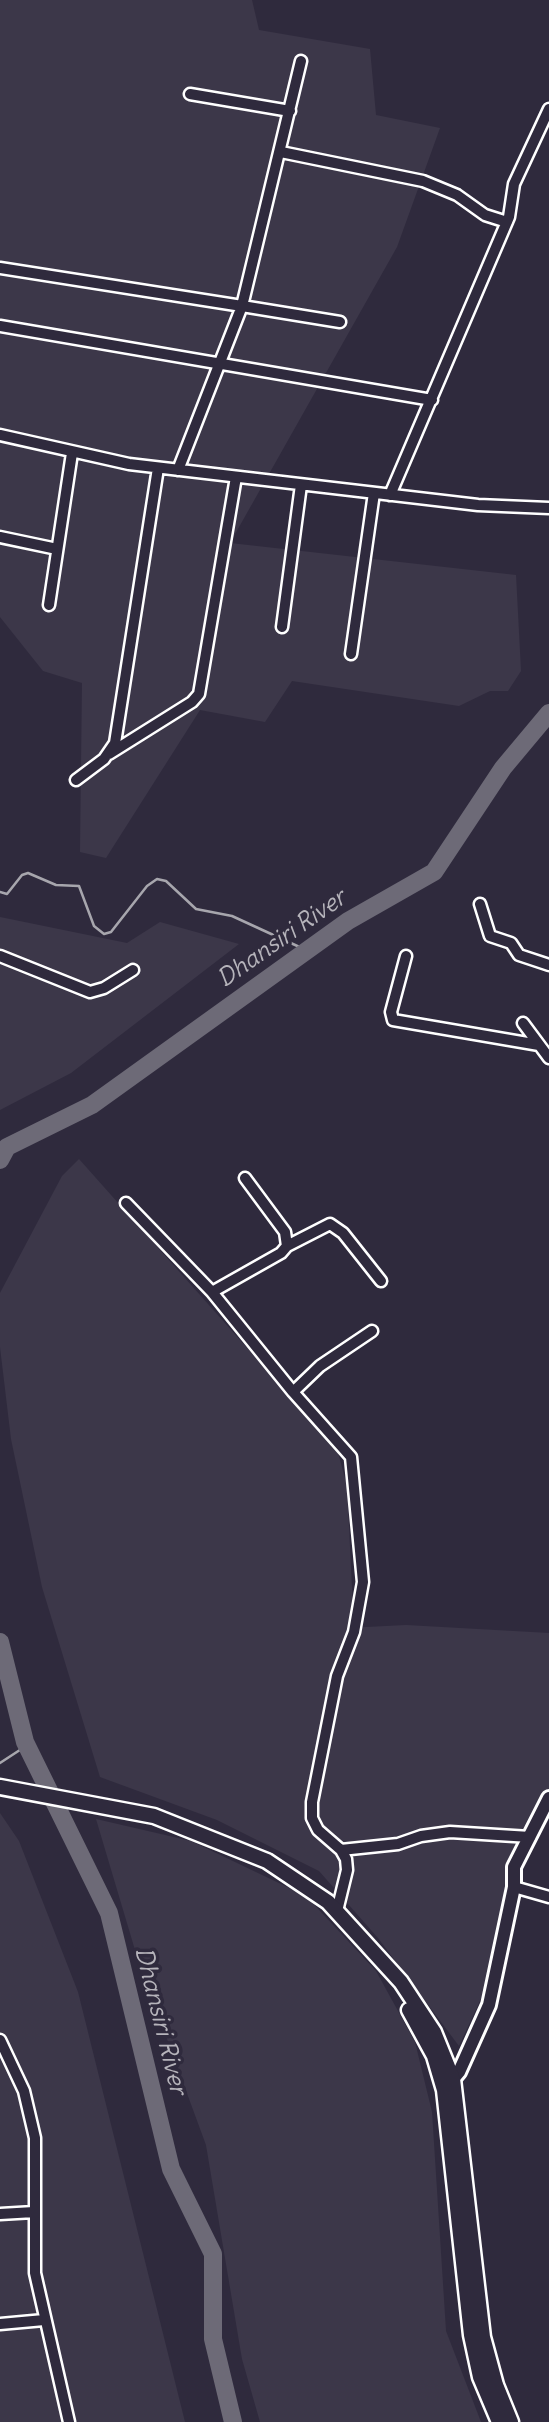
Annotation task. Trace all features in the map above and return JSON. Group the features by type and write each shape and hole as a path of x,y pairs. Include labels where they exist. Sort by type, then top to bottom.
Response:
{"main road":[{"path":"0,1787 124,1808 179,1823 267,1861 310,1887 337,1911 386,1968 427,2040 448,2084 483,2337 496,2385 511,2422"},
{"path":"448,2084 471,2335 480,2377 499,2422"}],"street":[{"path":"178,470 242,306 301,61"},
{"path":"190,94 290,111"},
{"path":"390,495 507,222 514,184 549,109"},
{"path":"281,152 423,181 457,195 485,215 507,222"},
{"path":"0,268 340,322"},
{"path":"0,326 432,400"},
{"path":"0,435 72,453 158,468 374,494 513,508 549,508"},
{"path":"49,605 72,453"},
{"path":"109,754 117,730 158,468"},
{"path":"76,780 109,754 192,702 199,694 236,477"},
{"path":"282,627 301,485"},
{"path":"351,654 374,494"},
{"path":"0,537 57,549"},
{"path":"480,904 490,936 511,943 519,955 549,965"},
{"path":"0,956 90,992 104,988 132,970"},
{"path":"405,956 391,1012 393,1020 539,1045"},
{"path":"523,1023 549,1058"},
{"path":"245,1178 285,1232 287,1246"},
{"path":"126,1203 212,1292 293,1392 346,1448 351,1457 363,1582 359,1609 337,1676 312,1802 312,1818 318,1830 341,1850 347,1870 337,1911"},
{"path":"212,1292 281,1253 287,1246 325,1224 336,1226 381,1281"},
{"path":"293,1392 320,1366 372,1331"},
{"path":"448,2084 489,2005 514,1887 516,1858 549,1798"},
{"path":"341,1850 398,1844 421,1836 450,1832 530,1836"},
{"path":"514,1887 549,1897"},
{"path":"0,2040 4,2058 24,2091 36,2138 35,2273 69,2422"},
{"path":"0,2214 34,2212"},
{"path":"0,2324 44,2320"}],"shaded area":[{"path":"0,0 252,0 259,30 370,49 376,115 440,128 397,247 230,543 516,575 521,671 508,691 490,691 459,706 292,681 265,722 200,710 106,858 80,852 82,683 43,671 0,617"},
{"path":"0,917 127,943 160,922 239,944 71,1073 0,1110"},
{"path":"79,1159 337,1449 347,1486 353,1609 347,1628 406,1625 549,1633 549,1789 512,1856 492,1975 459,2046 378,1938 319,1871 217,1820 100,1777 42,1587 11,1439 0,1347 0,1293 62,1176"},
{"path":"0,1813 19,1841 78,1992 185,2422 0,2422"},
{"path":"96,1819 191,1841 306,1896 376,1971 415,2042 432,2112 446,2331 481,2422 260,2422 242,2359 206,2145 138,1960"}],"waterway":[{"name":"Dhansiri River","path":"0,1160 7,1147 92,1105 348,921 434,872 503,768 549,713"},
{"path":"0,892 7,894 22,875 28,873 56,885 79,886 94,926 104,934 111,932 147,886 157,879 166,881 196,909 232,916 306,950"},
{"name":"Dhansiri River","path":"0,1642 25,1742 109,1913 171,2169 213,2254 213,2339 233,2422"},
{"path":"0,1763 26,1746"}]}
